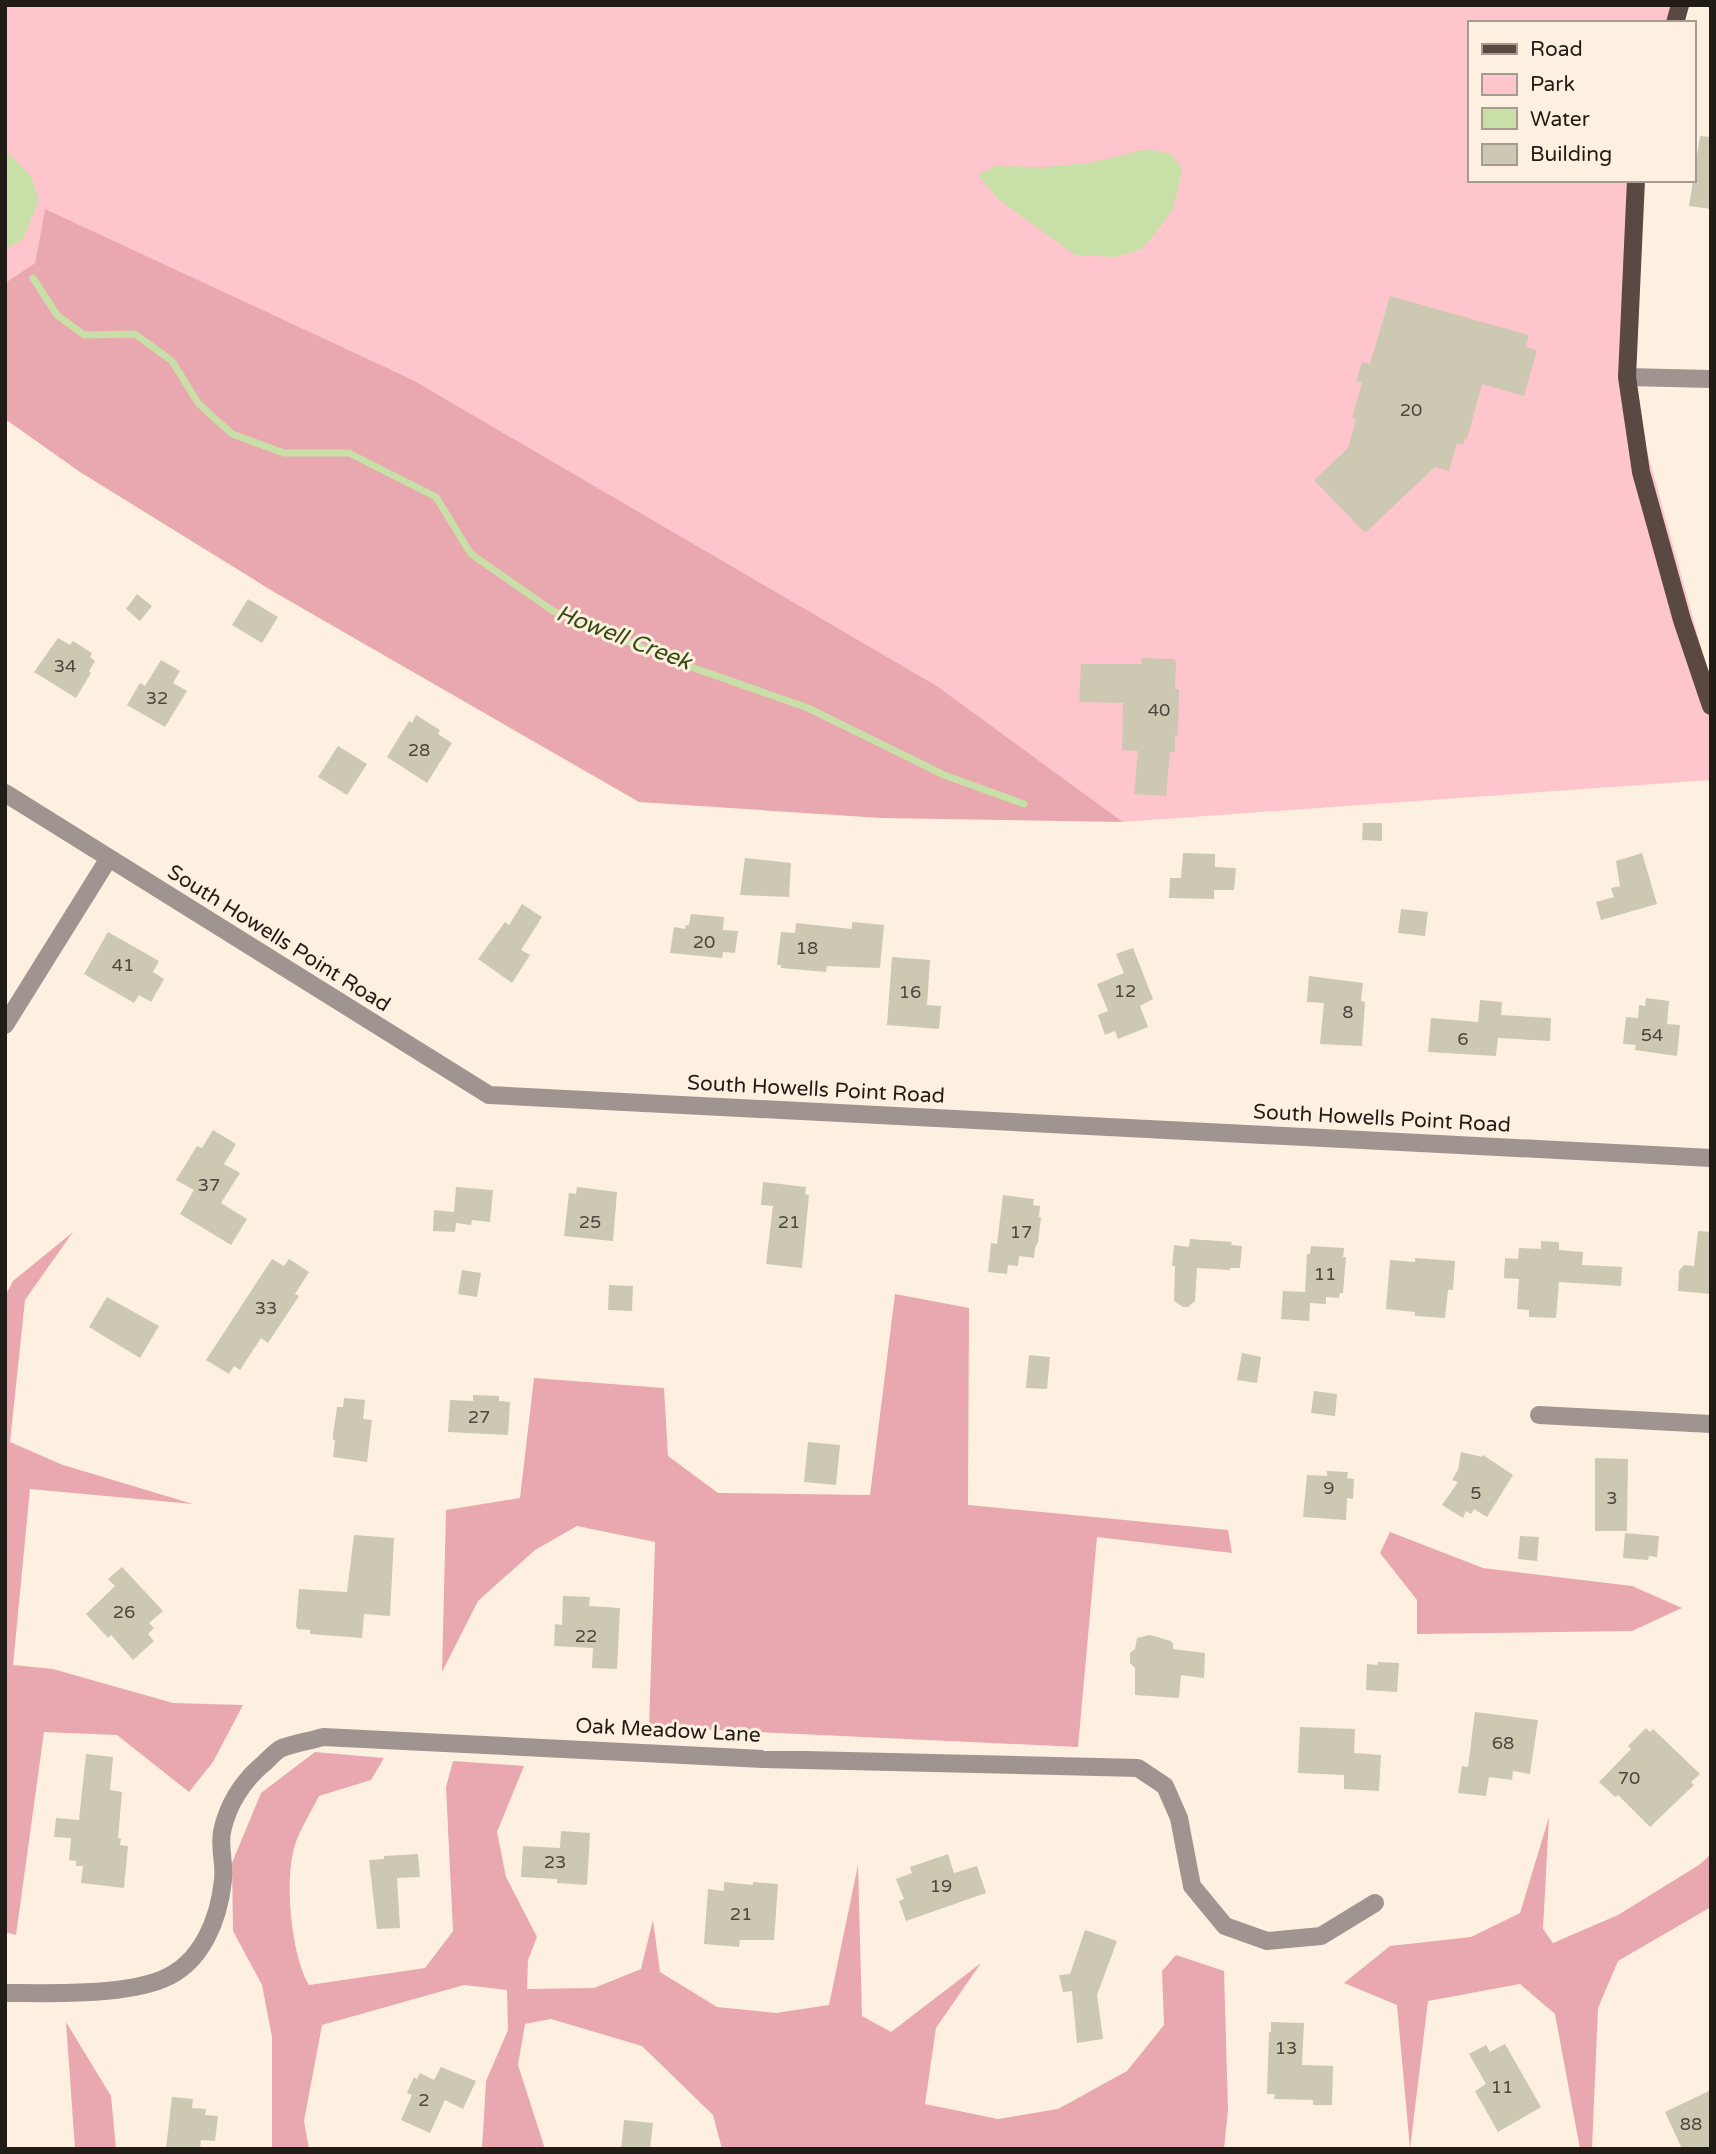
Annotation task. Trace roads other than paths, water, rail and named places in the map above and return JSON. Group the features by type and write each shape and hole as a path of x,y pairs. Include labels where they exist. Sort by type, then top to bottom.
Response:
{"main road":[{"path":"1636,182 1627,377 1641,472 1682,620 1705,674 1711,706"}],"street":[{"path":"1627,377 1711,379"},
{"name":"South Howells Point Road","path":"5,793 489,1095 1711,1158"},
{"path":"5,1025 109,858"},
{"path":"1539,1415 1711,1424"},
{"name":"Oak Meadow Lane","path":"5,1993 77,1993 138,1986 163,1980 184,1968 198,1952 216,1918 223,1878 222,1834 231,1806 247,1778 281,1749 323,1737 763,1759 1138,1768 1165,1786 1179,1818 1192,1886 1225,1926 1267,1941 1321,1936 1375,1903"}],"water":[{"path":"1147,149 1172,154 1182,170 1173,209 1142,249 1115,257 1075,255 999,200 978,175 995,166 1044,167 1090,163"},
{"path":"5,150 31,176 39,200 23,239 5,249"}],"waterway":[{"name":"Howell Creek","path":"33,278 57,315 84,335 135,334 172,361 198,403 232,434 284,453 349,453 436,497 471,554 553,611 691,667 808,708 944,775 1024,804"}]}
